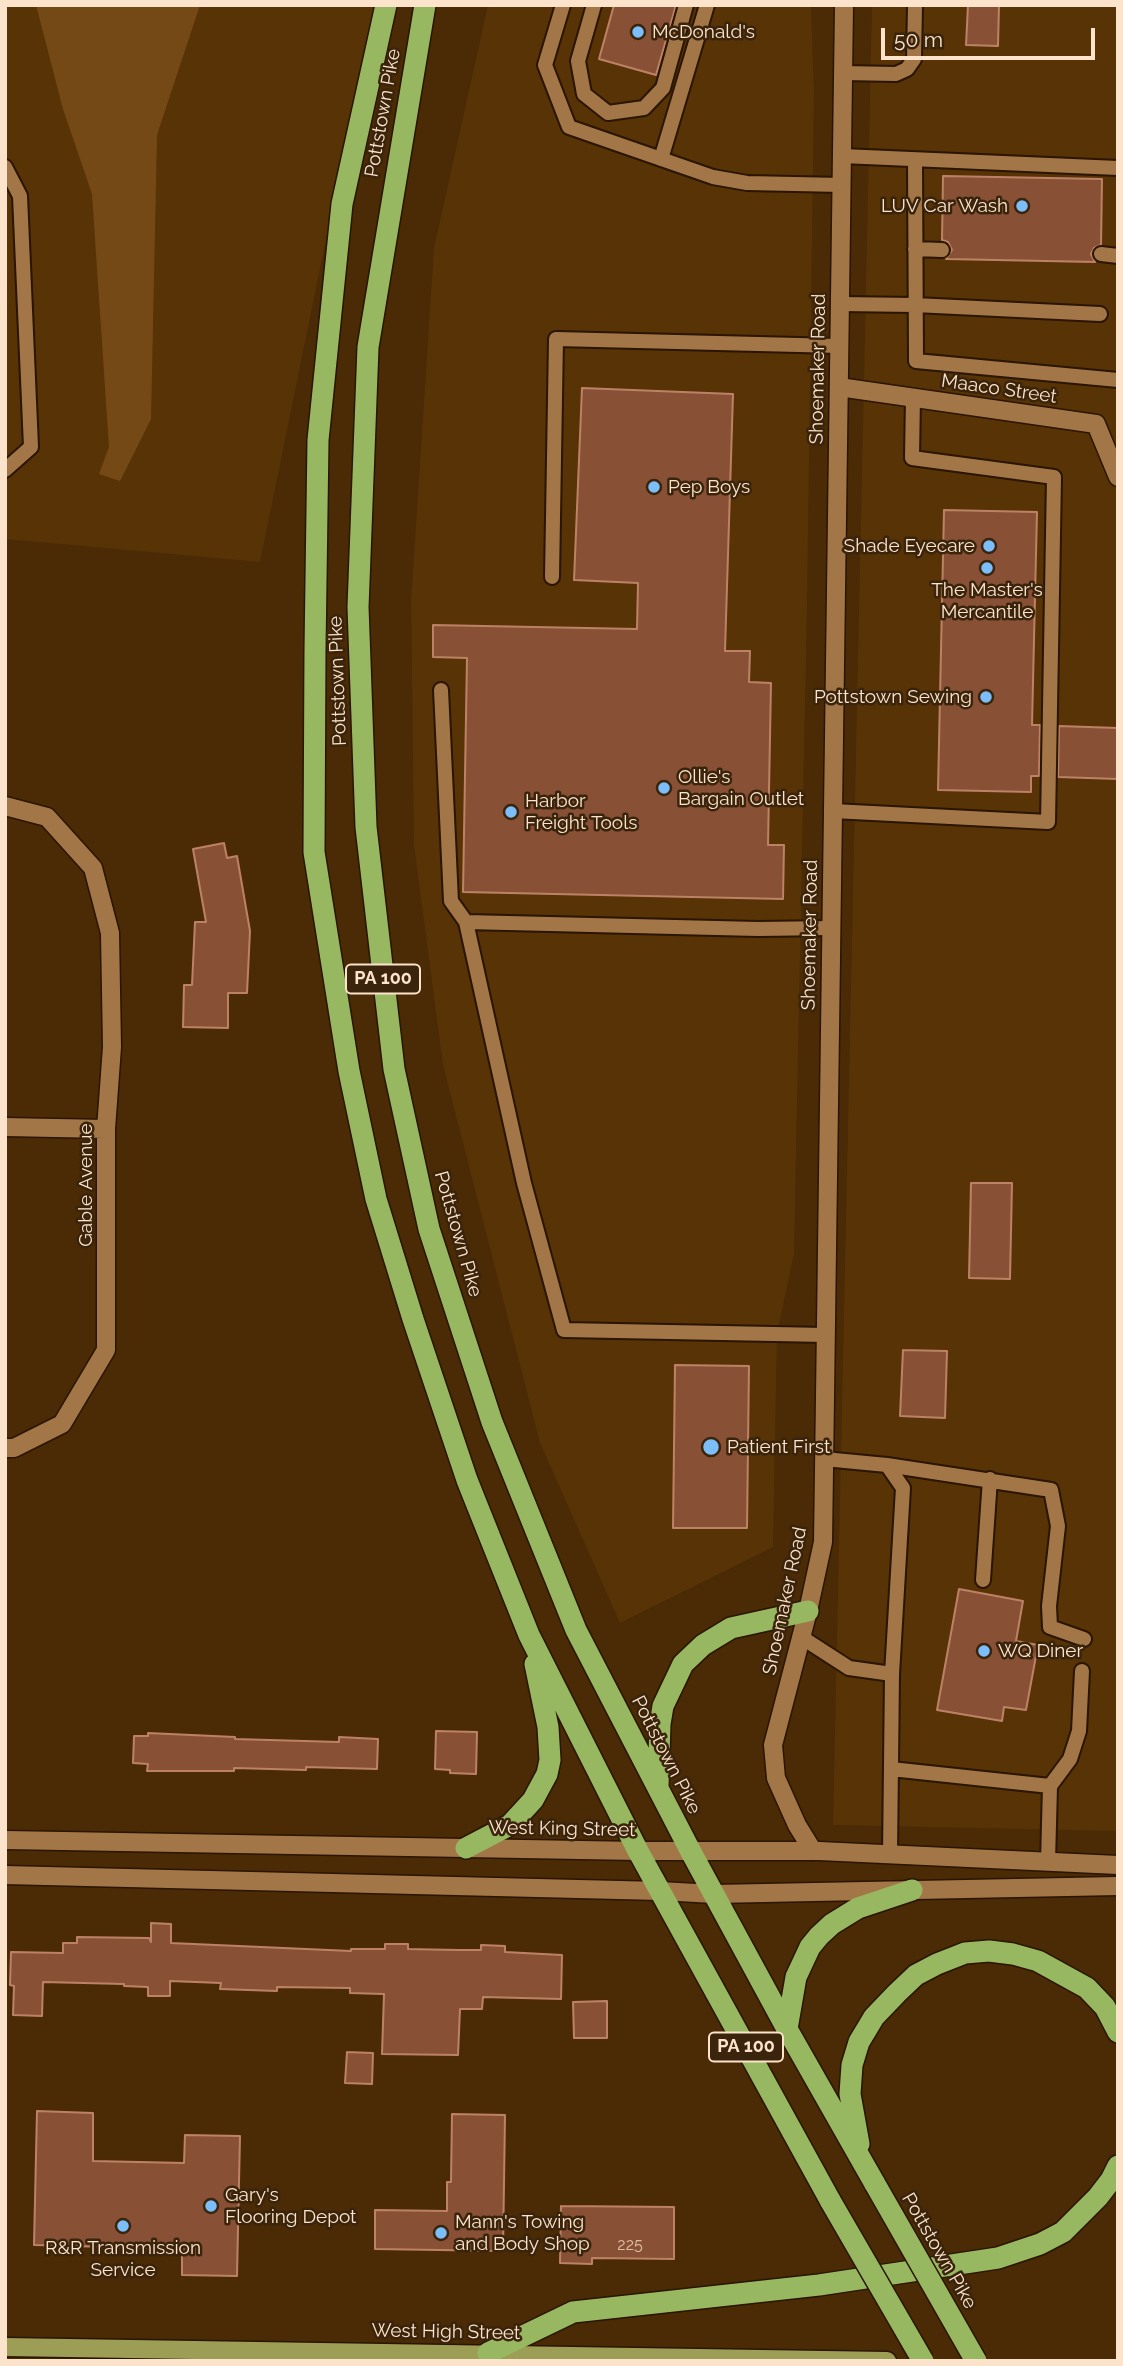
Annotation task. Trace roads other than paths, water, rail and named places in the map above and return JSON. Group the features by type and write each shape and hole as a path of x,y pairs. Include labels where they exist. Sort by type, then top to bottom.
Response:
{"highway":[{"name":"Pottstown Pike","path":"386,5 342,204 318,440 314,650 314,852 349,1071 376,1199 467,1480 529,1635 638,1851 831,2202 923,2361"},
{"name":"Pottstown Pike","path":"425,5 368,347 358,607 366,827 394,1069 429,1229 492,1422 576,1630 691,1852 787,2029 976,2361"},
{"path":"658,1789 663,1706 683,1664 703,1645 732,1628 808,1611"},
{"path":"466,1848 510,1825 533,1800 547,1774 550,1760 548,1727 529,1635"},
{"path":"787,2029 796,1977 803,1960 819,1936 843,1916 858,1908 912,1890"},
{"path":"870,2177 854,2121 850,2094 852,2065 859,2042 874,2017 916,1975 965,1953 989,1951 1038,1961 1087,1988 1105,2007 1118,2032"},
{"path":"488,2353 573,2312 819,2284 998,2259 1040,2244 1063,2232 1098,2197 1118,2166"}],"main road":[{"name":"West High Street","path":"5,2347 887,2361"}],"street":[{"name":"Shoemaker Road","path":"813,1851 797,1825 776,1778 773,1745 823,1542 844,5"},
{"name":"Maaco Street","path":"839,387 1096,424 1118,477"},
{"name":"Gable Avenue","path":"5,806 47,817 93,868 110,933 112,1046 106,1129 106,1350 62,1424 14,1448 5,1448"},
{"path":"5,1127 106,1129"},
{"name":"West King Street","path":"5,1840 691,1852 813,1851 1118,1865"},
{"path":"5,1875 714,1894 1118,1886"}],"lane":[{"path":"563,5 545,65 569,127 713,177 747,183 842,185"},
{"path":"594,5 578,61 584,94 608,113 644,108 663,88 686,5"},
{"path":"661,159 707,5"},
{"path":"843,73 896,74 907,69 914,59 915,5"},
{"path":"842,156 1118,167"},
{"path":"915,160 916,361 1118,380"},
{"path":"5,167 20,196 31,447 5,470"},
{"path":"915,249 942,250"},
{"path":"1101,254 1118,256"},
{"path":"840,304 1100,314"},
{"path":"552,577 556,340 839,346"},
{"path":"833,811 1048,822 1054,477 912,458 913,397"},
{"path":"441,690 451,901 466,922 524,1183 564,1330 826,1335"},
{"path":"466,922 758,929 831,928"},
{"path":"824,1459 990,1479 1051,1490 1059,1526 1049,1606 1050,1627 1084,1639"},
{"path":"887,1465 903,1488 892,1674 890,1855"},
{"path":"983,1580 990,1479"},
{"path":"801,1637 849,1668 892,1674"},
{"path":"1048,1862 1049,1786 1070,1759 1079,1731 1082,1671"},
{"path":"891,1769 1049,1786"}],"place":[{"name":"McDonald's","path":"638,32"},
{"name":"LUV Car Wash","path":"1022,206"},
{"name":"Pep Boys","path":"654,487"},
{"name":"Shade Eyecare","path":"989,546"},
{"name":"The Master's Mercantile","path":"987,568"},
{"name":"Pottstown Sewing","path":"986,697"},
{"name":"Ollie's Bargain Outlet","path":"664,788"},
{"name":"Harbor Freight Tools","path":"511,812"},
{"name":"Patient First","path":"711,1447"},
{"name":"WQ Diner","path":"984,1651"},
{"name":"Gary's Flooring Depot","path":"211,2206"},
{"name":"R&R Transmission Service","path":"123,2226"},
{"name":"Mann's Towing and Body Shop","path":"441,2233"}]}
